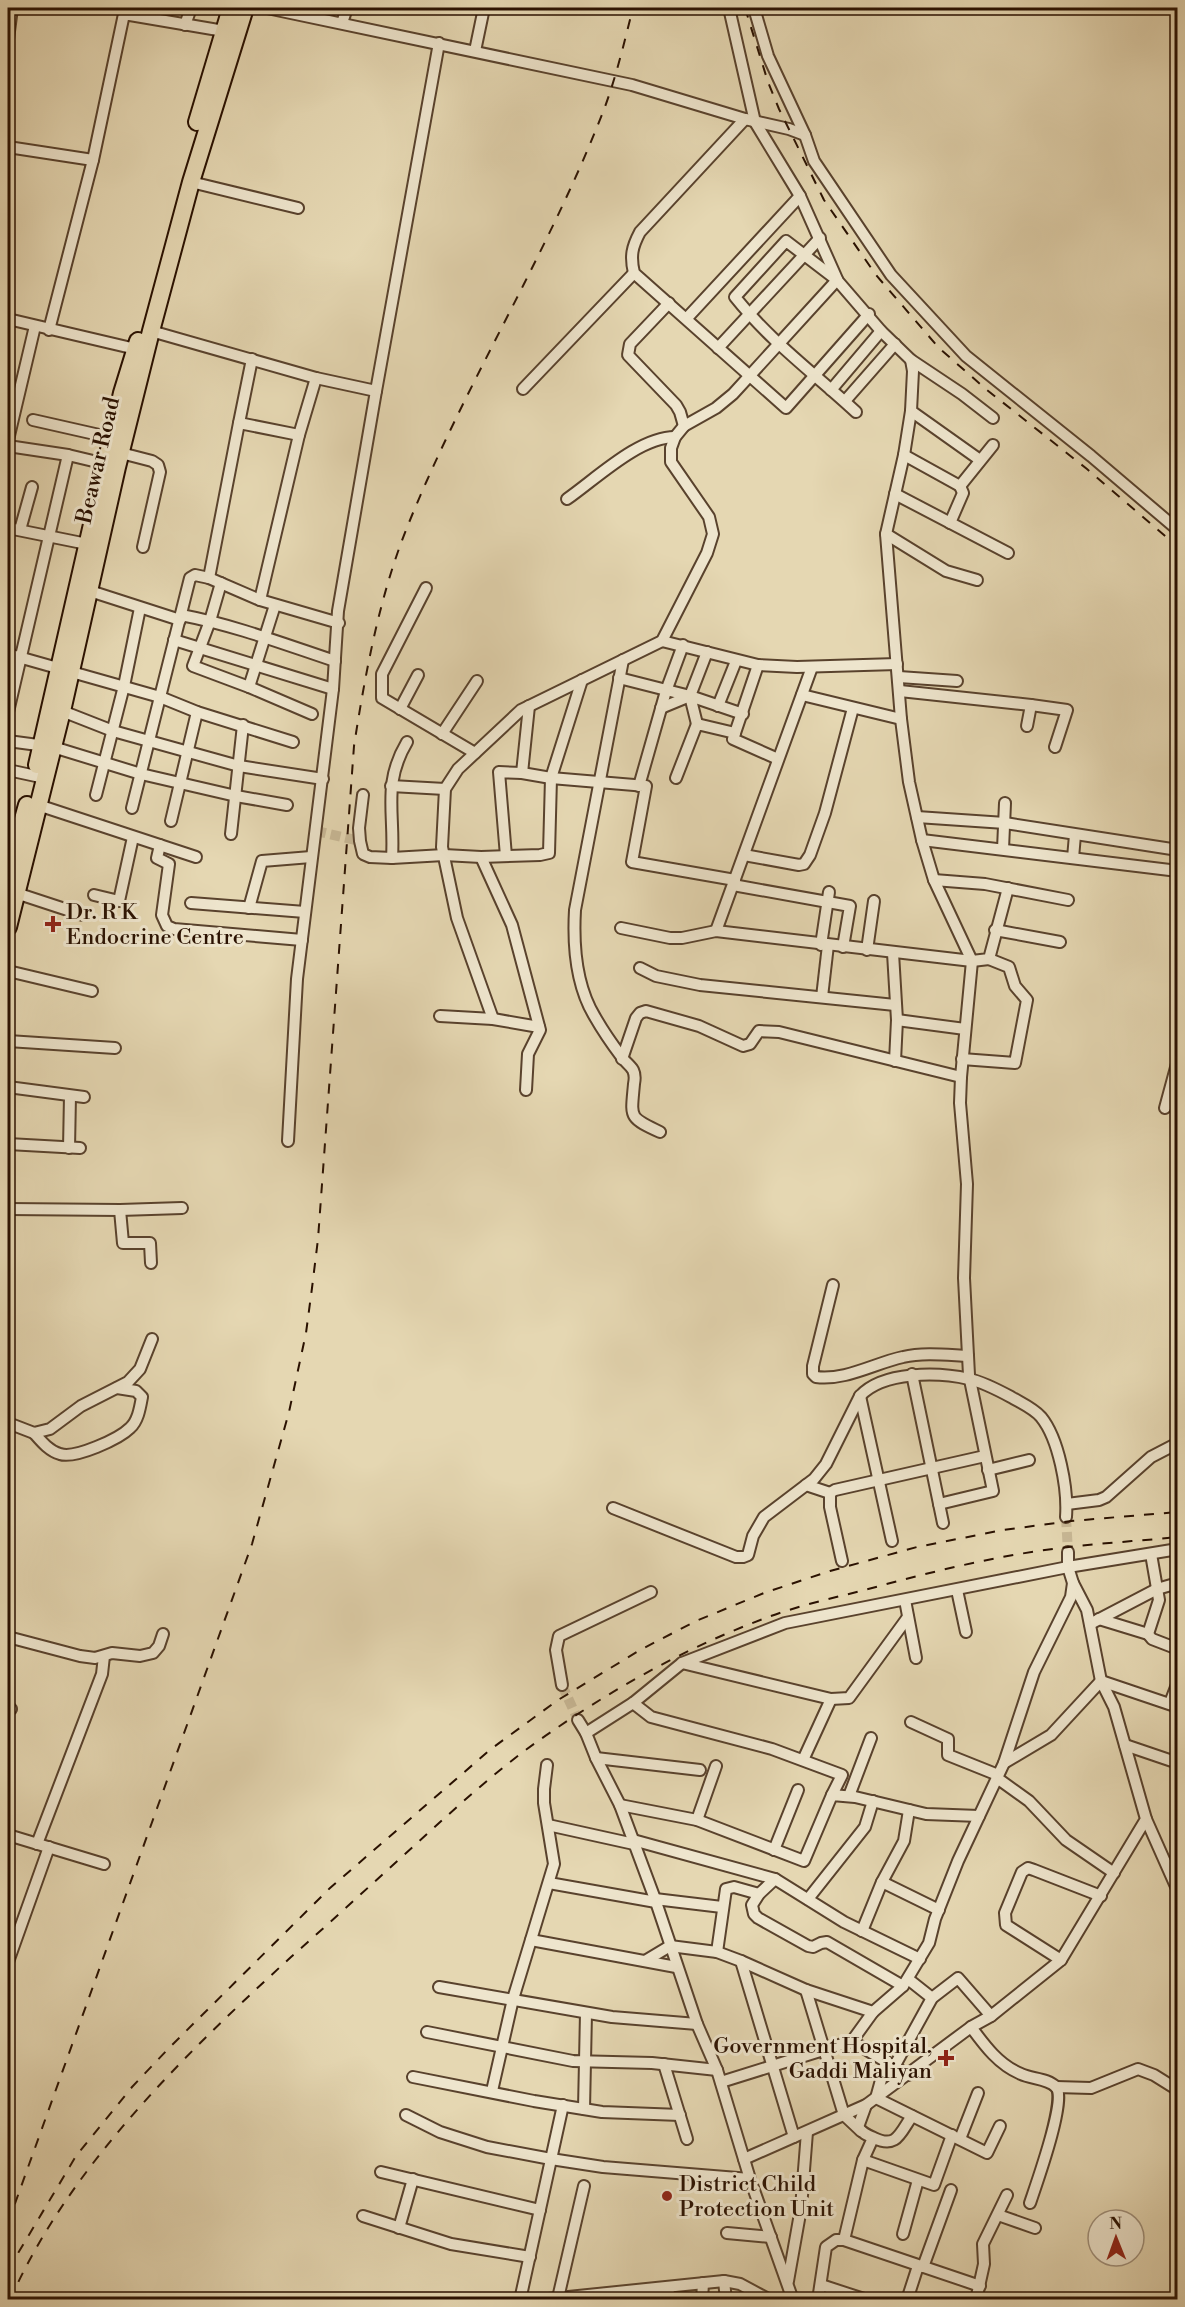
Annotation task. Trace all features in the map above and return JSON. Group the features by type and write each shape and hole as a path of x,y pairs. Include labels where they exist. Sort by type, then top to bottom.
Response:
{"main road":[{"name":"Beawar Road","path":"8,873 40,777 179,183 231,8"},
{"name":"Beawar Road","path":"141,350 151,331 191,182 245,8"},
{"name":"Beawar Road","path":"47,746 62,711 66,669 90,591 94,545"},
{"name":"Beawar Road","path":"8,921 38,805 40,777"}],"street":[{"path":"8,39 12,8"},
{"path":"185,25 191,8"},
{"path":"267,8 632,85 750,121 789,129 805,135"},
{"path":"342,23 347,8"},
{"path":"474,51 484,8"},
{"path":"729,8 750,121 800,196 837,280"},
{"path":"754,8 768,56 805,135 814,161 891,275 966,356 1091,456 1178,530"},
{"path":"49,330 93,160 124,14 224,31"},
{"path":"288,1141 297,979 323,779 339,613 376,391 439,43"},
{"path":"750,121 640,232 632,246 631,260 634,273 786,408 869,314"},
{"path":"8,147 93,160"},
{"path":"191,182 298,208"},
{"path":"687,318 800,196"},
{"path":"718,348 820,238"},
{"path":"735,297 786,240 837,280 869,314 881,331 911,360 993,418"},
{"path":"524,389 634,273"},
{"path":"662,641 707,553 713,534 709,518 671,462 671,448 675,437 684,426 716,408 749,377 837,280"},
{"path":"716,286 723,293 735,297 779,344 856,412"},
{"path":"669,303 630,344 628,355 676,405 684,426"},
{"path":"8,319 141,350"},
{"path":"8,440 35,326"},
{"path":"151,331 316,378 376,391"},
{"path":"831,390 881,331"},
{"path":"845,402 895,344"},
{"path":"209,578 252,359"},
{"path":"911,360 913,371 911,411 904,455 886,534 906,765 922,840 934,880 972,961 960,1077 967,1184 964,1278 969,1367 993,1491 939,1504"},
{"path":"260,600 299,435 316,378"},
{"path":"911,411 980,460"},
{"path":"33,420 116,453 152,461 158,465 160,472 144,547"},
{"path":"238,423 299,435"},
{"path":"567,499 641,447 663,437 675,437"},
{"path":"960,486 993,445"},
{"path":"8,446 68,455 116,453"},
{"path":"8,712 68,455"},
{"path":"904,455 960,486 963,493 950,523"},
{"path":"20,530 32,487"},
{"path":"895,494 1008,553"},
{"path":"8,528 94,545"},
{"path":"886,534 946,571 977,580"},
{"path":"132,808 190,578 195,575 209,578 275,605 339,613"},
{"path":"221,583 210,621 192,666 312,714"},
{"path":"426,588 382,674 382,698 475,753"},
{"path":"90,591 140,608 210,621 334,661"},
{"path":"249,687 275,605"},
{"path":"96,795 124,686 140,608"},
{"path":"174,640 333,689"},
{"path":"493,1019 457,918 442,847 445,789 458,769 521,710 662,641 758,665 812,667 897,664"},
{"path":"639,786 666,691 683,645"},
{"path":"676,778 697,724 690,696 707,652"},
{"path":"8,654 160,697 196,712 293,742"},
{"path":"623,660 575,910 574,935 578,968 587,1000 594,1016 635,1077 631,1110 633,1117 660,1132"},
{"path":"718,706 736,661"},
{"path":"758,665 733,738 778,759"},
{"path":"716,931 812,667"},
{"path":"400,709 418,675"},
{"path":"899,677 957,681"},
{"path":"619,678 690,696 742,714"},
{"path":"363,795 359,828 363,854 370,857 444,855 481,857 549,853 551,778 582,680"},
{"path":"442,734 477,681"},
{"path":"900,691 1067,710 1055,747"},
{"path":"802,695 901,719"},
{"path":"662,708 690,696"},
{"path":"1027,726 1031,705"},
{"path":"522,773 529,706"},
{"path":"744,855 799,865 807,860 825,813 853,708"},
{"path":"62,711 187,753 239,766 323,779"},
{"path":"171,821 196,712"},
{"path":"697,724 735,733"},
{"path":"231,834 243,725"},
{"path":"8,741 47,746 141,774 287,806"},
{"path":"392,858 391,786 397,760 407,742"},
{"path":"8,770 40,777"},
{"path":"506,856 499,772 646,786 632,862 828,897 850,906 843,947"},
{"path":"391,786 445,789"},
{"path":"1003,849 1005,803"},
{"path":"38,805 196,857"},
{"path":"917,817 1005,823 1178,850"},
{"path":"1073,858 1075,835"},
{"path":"94,895 119,901 133,837"},
{"path":"922,840 1178,871"},
{"path":"160,845 157,858 169,864 162,915 167,926 174,929 302,940"},
{"path":"249,908 262,861 312,851"},
{"path":"481,857 512,925 540,1030 528,1054 526,1090"},
{"path":"934,880 985,884 1068,900"},
{"path":"989,959 1008,888"},
{"path":"16,893 82,915"},
{"path":"822,997 828,897"},
{"path":"867,950 874,902"},
{"path":"191,903 305,912"},
{"path":"621,928 670,938 682,938 716,931 893,953 972,961 989,959 1009,967 1016,986 1027,999 1015,1063 962,1059"},
{"path":"995,930 1060,942"},
{"path":"893,953 897,1020 896,1061"},
{"path":"640,968 656,976 700,985 895,1005"},
{"path":"8,971 92,991"},
{"path":"622,1059 636,1018 640,1013 646,1011 699,1026 743,1046 750,1044 759,1031 767,1030 960,1077"},
{"path":"440,1016 493,1019 539,1027"},
{"path":"897,1020 965,1029"},
{"path":"8,1041 115,1048"},
{"path":"1165,1108 1178,1060"},
{"path":"8,1087 84,1097"},
{"path":"8,1144 75,1148 70,1096"},
{"path":"8,1209 182,1208"},
{"path":"120,1210 123,1243 150,1243 151,1263"},
{"path":"832,1285 813,1366 813,1374 816,1377 825,1379 902,1357 923,1355 969,1367 1040,1415 1049,1428 1058,1452 1067,1504 1066,1517"},
{"path":"34,1433 50,1430 81,1406 136,1376 152,1339"},
{"path":"885,1363 901,1377"},
{"path":"613,1508 736,1557 743,1557 748,1555 753,1536 764,1517 806,1485 826,1464 860,1395 865,1390 877,1384 912,1374 969,1367"},
{"path":"912,1374 943,1523"},
{"path":"8,1423 34,1433 44,1445 60,1455 74,1455 93,1449 123,1433 136,1419 141,1394 117,1388"},
{"path":"860,1395 892,1541"},
{"path":"1067,1504 1106,1497 1151,1457 1178,1443"},
{"path":"806,1485 830,1493 985,1456"},
{"path":"988,1470 1029,1460"},
{"path":"830,1493 830,1507 842,1561"},
{"path":"586,1733 633,1703 682,1663 785,1623 1068,1567 1178,1549"},
{"path":"1068,1552 1068,1567 1072,1583 1095,1622 1101,1681 1114,1707 1146,1819 1178,1891"},
{"path":"1148,1634 1157,1609 1158,1589 1151,1554"},
{"path":"721,2082 852,2040 873,2012 906,1983 929,1943 939,1910 1004,1763 1034,1672 1071,1598 1072,1583"},
{"path":"1095,1622 1158,1589 1178,1583"},
{"path":"957,1590 966,1632"},
{"path":"562,1685 556,1650 559,1636 651,1592"},
{"path":"905,1600 916,1658"},
{"path":"682,1663 831,1699 849,1698 908,1617"},
{"path":"1095,1622 1148,1634 1152,1639 1178,1649"},
{"path":"8,1637 95,1658 112,1653 140,1656 153,1653 159,1646 163,1634"},
{"path":"37,1844 102,1674 104,1656"},
{"path":"1004,1763 1051,1735 1101,1681"},
{"path":"1101,1681 1174,1705 1178,1682"},
{"path":"803,1760 831,1699"},
{"path":"620,1805 697,1820 804,1861 842,1775 772,1749 651,1717 633,1703"},
{"path":"578,1720 620,1805 656,1901 676,1967 717,2070 750,2179 793,2300"},
{"path":"911,1722 948,1739 948,1755 998,1777 1029,1802 1066,1840 1114,1873"},
{"path":"849,1796 871,1738"},
{"path":"1125,1745 1178,1763"},
{"path":"596,1758 700,1770"},
{"path":"492,2091 513,1999 554,1864 544,1789 547,1765"},
{"path":"697,1820 716,1766"},
{"path":"774,1850 798,1790"},
{"path":"832,1795 849,1796 926,1814 979,1816"},
{"path":"808,1899 865,1827 873,1801"},
{"path":"862,1931 882,1882 903,1841 909,1810"},
{"path":"744,2159 866,2105 971,2027 991,2016 1061,1960 1146,1819"},
{"path":"548,1825 634,1842 775,1879 862,1931 920,1959"},
{"path":"8,1835 104,1864"},
{"path":"8,1962 49,1847"},
{"path":"1061,1960 1006,1925 1005,1913 1023,1872 1028,1868 1035,1870 1101,1896"},
{"path":"775,1879 759,1894 752,1909 758,1918 808,1946 813,1947 821,1942 827,1942 932,1998"},
{"path":"549,1882 656,1901 722,1907"},
{"path":"882,1882 939,1910"},
{"path":"717,1952 722,1907 729,1887 759,1894"},
{"path":"531,1940 676,1967"},
{"path":"645,1961 670,1946 717,1952 806,1990 873,2012"},
{"path":"741,1961 794,2137"},
{"path":"876,2098 890,2064 932,1998 958,1978 991,2016"},
{"path":"439,1987 612,2017 697,2024"},
{"path":"806,1990 844,2115 861,2131 884,2143 892,2142 912,2116"},
{"path":"584,2109 586,2013"},
{"path":"971,2027 994,2056 1007,2066 1021,2074 1046,2081 1056,2087 1091,2088 1138,2069 1154,2075 1178,2090"},
{"path":"427,2032 502,2048 585,2061 664,2064 717,2070"},
{"path":"852,2040 908,2075"},
{"path":"664,2064 687,2139"},
{"path":"413,2077 602,2112 680,2115"},
{"path":"1030,2203 1049,2144 1059,2096 1056,2087"},
{"path":"863,2160 934,2185 978,2093"},
{"path":"876,2098 987,2153 1000,2126"},
{"path":"520,2300 563,2105"},
{"path":"861,2131 858,2124 866,2105"},
{"path":"406,2115 440,2132 478,2144 551,2159 603,2167 750,2179"},
{"path":"788,2285 801,2208 807,2132"},
{"path":"844,2240 863,2160 873,2138"},
{"path":"381,2172 540,2210"},
{"path":"399,2228 413,2179"},
{"path":"903,2234 918,2180"},
{"path":"558,2298 584,2186"},
{"path":"907,2300 951,2190"},
{"path":"979,2295 984,2264 983,2244 1006,2195"},
{"path":"998,2215 1035,2228"},
{"path":"363,2216 451,2244 530,2257"},
{"path":"727,2233 771,2237"},
{"path":"818,2300 826,2247 836,2240 844,2240 965,2281 979,2295"},
{"path":"539,2300 631,2295 669,2287 724,2281 740,2284 770,2300"},
{"path":"724,2281 726,2300"},
{"path":"702,2300 703,2283"},
{"path":"821,2285 867,2300"},
{"path":"668,2300 669,2287"}],"tunnel":[{"path":"316,831 360,841"},
{"path":"1066,1517 1068,1552"},
{"path":"562,1685 578,1720"}],"railway":[{"path":"8,2223 252,1544 289,1412 306,1333 318,1239 354,746 368,664 388,582 406,530 453,425 557,218 581,165 608,99 633,8"},
{"path":"745,8 768,82 779,109 824,200 876,275 939,348 1178,547"},
{"path":"8,2270 76,2156 132,2087 170,2047 330,1888 491,1749 558,1700 640,1650 696,1621 764,1593 830,1571 917,1547 1003,1530 1071,1521 1178,1512"},
{"path":"10,2300 35,2251 64,2204 97,2158 171,2073 251,1994 465,1800 515,1758 576,1715 680,1655 735,1630 799,1607 985,1560 1076,1546 1178,1537"}],"place":[{"name":"Dr. R K Endocrine Centre","path":"53,924"},
{"name":"Government Hospital, Gaddi Maliyan","path":"946,2058"},
{"name":"District Child Protection Unit","path":"667,2196"}]}
